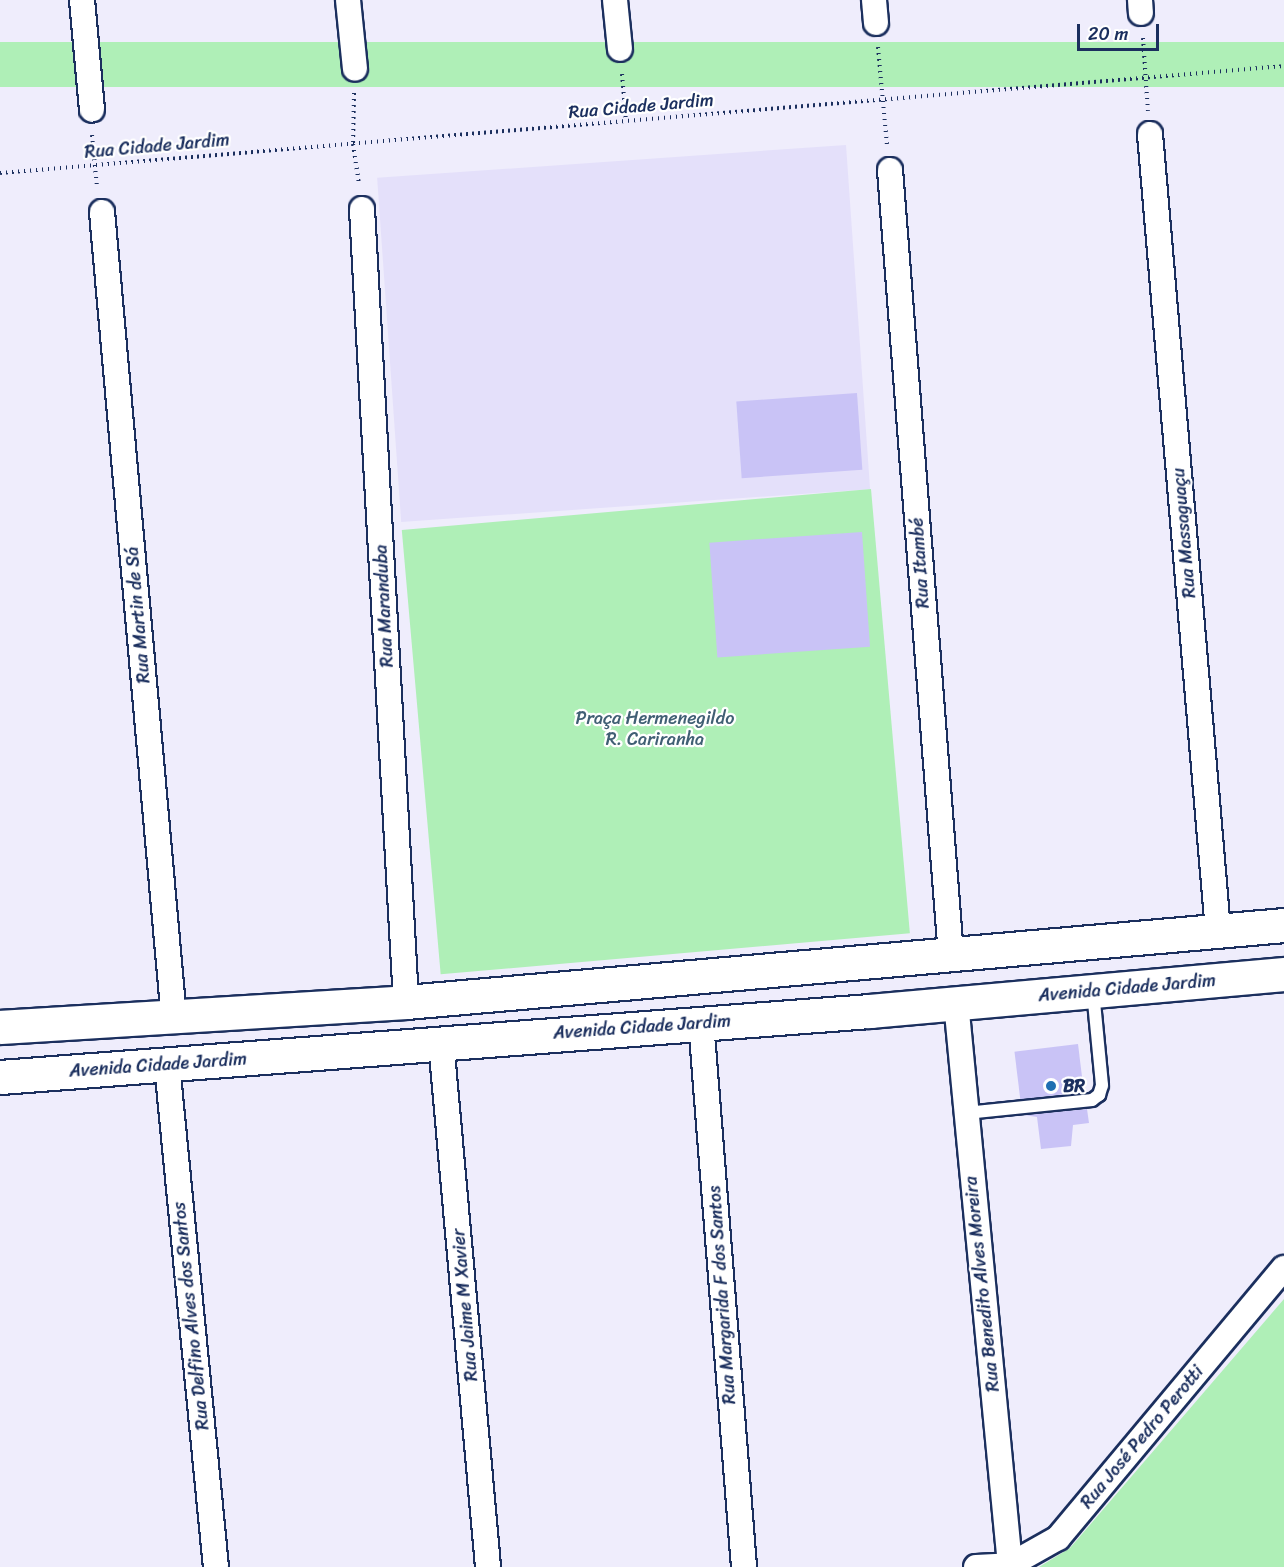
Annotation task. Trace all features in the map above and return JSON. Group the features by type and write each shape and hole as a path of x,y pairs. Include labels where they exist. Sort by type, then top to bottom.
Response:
{"main road":[{"path":"0,1027 406,1002 1284,925"},
{"path":"866,963 869,1011"},
{"name":"Avenida Cidade Jardim","path":"0,1077 869,1011 1284,974"}],"street":[{"path":"82,0 92,110"},
{"path":"348,0 355,69"},
{"path":"615,0 620,49"},
{"name":"Rua Massaguaçu","path":"1150,134 1218,931"},
{"name":"Rua Itambé","path":"890,170 951,955"},
{"name":"Rua Maranduba","path":"362,209 406,1002"},
{"name":"Rua Martin de Sá","path":"102,212 174,1018"},
{"name":"Rua Benedito Alves Moreira","path":"956,1002 1010,1565"},
{"name":"Rua Margarida F dos Santos","path":"701,1022 744,1567"},
{"name":"Rua Jaime M Xavier","path":"441,1042 488,1567"},
{"name":"Rua Delfino Alves dos Santos","path":"167,1065 216,1567"},
{"name":"Rua José Pedro Perotti","path":"976,1567 1010,1565 1058,1538 1284,1268"}],"lane":[{"path":"966,1113 1092,1100 1099,1095 1102,1085 1093,990"}],"path":[{"path":"1140,7 1150,134"},
{"path":"875,11 890,170"},
{"path":"620,49 626,121"},
{"name":"Rua Cidade Jardim","path":"0,173 1284,66"},
{"path":"355,69 353,144 362,209"},
{"path":"92,110 93,165 102,212"}],"shaded area":[{"path":"846,145 870,489 401,522 377,178"}],"green space":[{"path":"0,42 1284,42 1284,87 0,87"},
{"name":"Praça Hermenegildo R. Cariranha","path":"871,489 910,933 441,974 402,530"},
{"path":"1284,1299 1284,1567 1039,1567 1070,1548"}],"building":[{"path":"857,393 862,470 742,478 736,401"},
{"path":"862,532 870,647 717,657 709,543"},
{"path":"1078,1044 1084,1092 1020,1099 1014,1052"},
{"path":"1087,1109 1089,1123 1073,1125 1071,1146 1041,1149 1037,1117 1024,1115"}],"place":[{"name":"BR","path":"1051,1086"}]}
